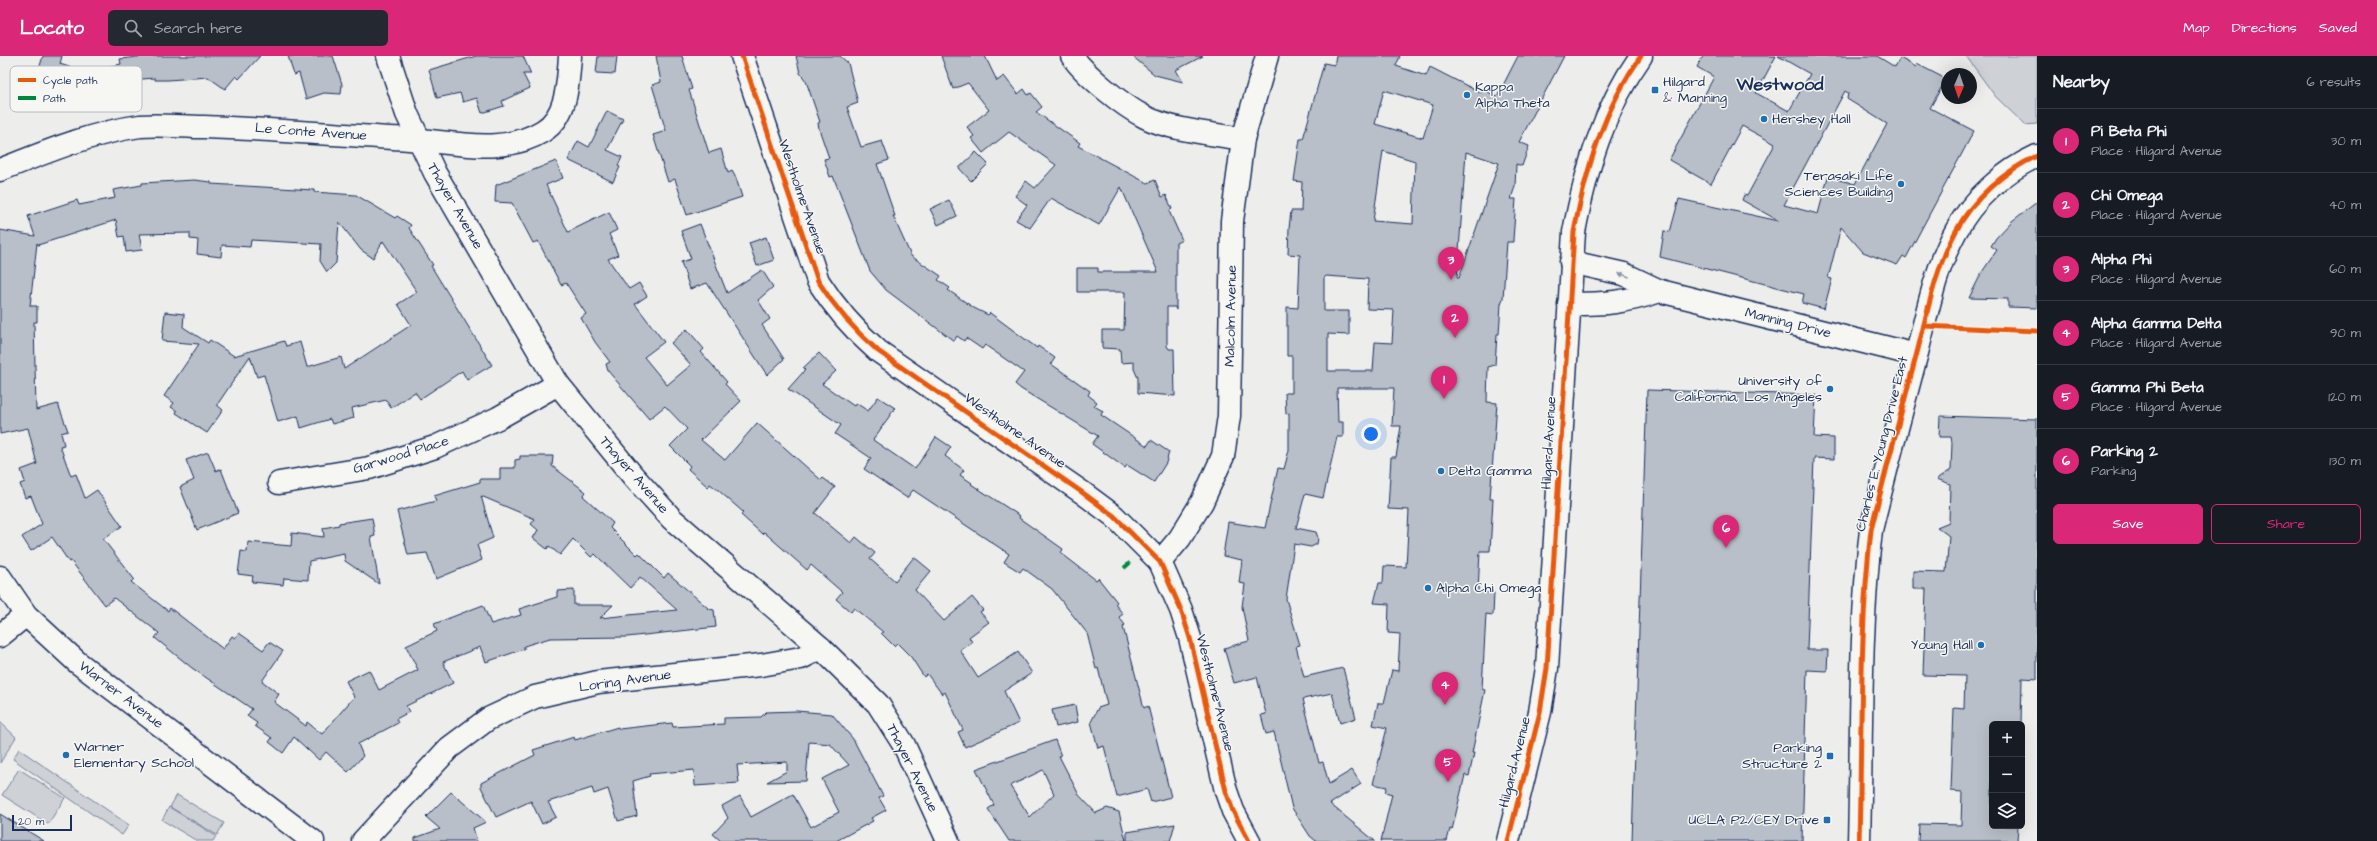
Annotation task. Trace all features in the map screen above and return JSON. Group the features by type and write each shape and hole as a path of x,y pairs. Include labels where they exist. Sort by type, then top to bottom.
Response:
{"street":[{"name":"Thayer Avenue","path":"388,56 407,114 435,174 558,384 633,476 672,519 821,648 878,704 904,745 944,840"},
{"name":"Le Conte Avenue","path":"0,170 82,138 141,126 255,128 419,140 484,147 518,143 545,131 560,114 568,87 570,56"},
{"name":"Westholme Avenue","path":"742,56 818,281 834,307 856,332 878,351 1114,516 1160,562 1181,610 1190,638 1226,791 1233,811 1248,841"},
{"path":"1072,56 1102,86 1145,117 1182,128 1243,139"},
{"name":"Malcolm Avenue","path":"1160,562 1180,538 1202,502 1223,456 1230,416 1232,221 1243,139 1267,56"},
{"name":"Hilgard Avenue","path":"1508,841 1540,712 1547,668 1571,262 1579,206 1603,124 1625,78 1641,56"},
{"name":"Charles E. Young Drive East","path":"1859,841 1864,617 1871,530 1938,273 1956,230 1971,208 1990,188 2031,159"},
{"name":"Manning Drive","path":"1571,262 1624,274 1660,291 1916,355"},
{"path":"1569,304 1609,304 1628,301 1660,291"},
{"name":"Garwood Place","path":"279,483 369,468 435,447 498,418 558,384"},
{"name":"Warner Avenue","path":"0,577 26,615 77,662 313,841"},
{"path":"0,636 26,615"},
{"name":"Loring Avenue","path":"363,841 449,748 488,719 535,697 598,682 761,665 801,658 821,648"}],"shaded area":[{"path":"1966,56 2037,56 2037,124 2025,125 1995,96 1977,71 1977,68 1975,68"},
{"path":"0,722 16,737 0,763"},
{"path":"19,749 129,825 122,835 13,759"},
{"path":"19,769 65,798 48,824 2,795"},
{"path":"177,795 224,823 217,835 170,807"},
{"path":"169,807 216,836 213,841 197,841 162,820"}],"building":[{"path":"43,56 62,56 60,64 66,66 40,66"},
{"path":"146,56 260,56 239,79 236,76 225,89 208,77 168,80 155,80 155,78 142,79 142,66 112,66 121,64 120,59"},
{"path":"288,56 333,56 342,84 341,94 324,93 306,99 299,73 294,75"},
{"path":"476,56 523,56 531,74 523,74 530,88 502,101 504,106 482,113 477,98 463,102 460,93 437,98 429,70"},
{"path":"598,56 617,56 615,74 596,73"},
{"path":"656,56 682,56 692,89 689,90 709,153 721,149 728,173 732,171 736,178 742,197 687,215 675,179 668,182 653,135 666,131 652,85 661,82"},
{"path":"796,56 840,56 848,63 858,103 847,107 861,147 882,141 889,160 877,164 895,216 893,216 911,256 941,276 938,280 950,288 948,290 974,308 988,315 990,313 1037,348 1038,346 1055,358 1051,364 1090,391 1088,395 1097,402 1094,406 1103,411 1101,415 1147,446 1151,440 1169,452 1166,463 1154,482 1127,465 1125,468 1092,444 1098,436 1015,384 1024,372 985,345 982,349 966,338 964,341 957,336 954,341 886,290 870,271 833,176 830,177 824,159 829,158 819,129 818,123 820,122 806,81 800,73"},
{"path":"941,56 985,56 997,81 1004,76 1018,94 1024,89 1028,95 1031,93 1042,107 1036,112 1080,143 1078,146 1147,183 1155,180 1162,197 1166,195 1172,209 1169,211 1182,240 1176,243 1176,310 1175,307 1167,307 1167,346 1169,349 1174,349 1175,396 1138,393 1138,378 1134,369 1134,362 1121,363 1120,349 1102,348 1102,330 1124,330 1125,292 1077,292 1077,268 1098,268 1098,272 1158,272 1121,187 1099,225 1051,198 1030,228 1016,220 1027,205 1015,196 1026,181 1035,188 1056,165 1009,132 983,153 971,138 974,136 967,127 989,110 968,83 953,89"},
{"path":"1132,56 1203,56 1176,70 1183,82 1155,75"},
{"path":"1336,56 1400,56 1396,66 1426,76 1430,67 1481,93 1483,89 1497,97 1518,56 1564,56 1519,142 1529,146 1522,166 1516,164 1515,186 1511,199 1516,199 1513,242 1507,242 1503,298 1501,304 1499,334 1497,334 1495,365 1488,367 1487,402 1497,403 1490,499 1493,499 1490,551 1480,551 1478,592 1494,593 1493,615 1486,614 1482,689 1485,690 1472,753 1474,753 1469,776 1465,775 1452,830 1450,829 1447,841 1381,841 1392,794 1385,792 1387,787 1373,784 1387,728 1373,725 1378,703 1384,703 1392,670 1398,671 1400,634 1388,633 1389,604 1374,603 1379,583 1383,583 1384,566 1406,567 1409,510 1388,509 1391,457 1396,457 1401,426 1392,426 1394,388 1337,388 1338,422 1343,422 1343,437 1337,437 1323,498 1305,494 1296,528 1316,532 1318,538 1317,544 1311,547 1294,544 1286,599 1300,645 1296,646 1304,677 1343,668 1356,718 1340,723 1332,693 1303,699 1319,763 1323,762 1329,784 1352,770 1361,784 1330,804 1375,841 1316,841 1310,836 1292,808 1274,732 1266,734 1261,715 1266,714 1257,677 1234,683 1224,648 1249,641 1242,607 1245,584 1239,583 1242,560 1223,556 1228,522 1265,528 1278,468 1284,469 1289,450 1289,413 1286,414 1285,393 1292,393 1292,356 1287,356 1287,307 1298,308 1300,255 1288,254 1289,228 1291,211 1301,211 1302,182 1294,181 1300,139 1303,139 1324,63 1334,65","holes":["1384,90 1433,105 1423,138 1375,124","1383,151 1415,161 1413,224 1373,221","1466,152 1499,163 1459,278 1457,278","1326,276 1368,279 1367,309 1394,310 1392,343 1375,342 1373,371 1328,371 1328,334 1349,335 1349,311 1324,311 1324,278"]},
{"name":"Terasaki Life Sciences Building","path":"1703,56 1776,56 1756,93 1789,111 1810,74 1778,56 1877,56 1895,67 1900,58 1916,67 1917,64 1941,76 1941,88 1930,108 1974,131 1906,258 1903,256 1897,265 1863,252 1841,227 1828,278 1832,279 1824,309 1802,303 1804,294 1660,257 1664,231 1670,232 1679,199 1779,221 1742,200 1744,195 1747,196 1775,144 1742,126 1711,184 1669,160 1714,77 1697,67","holes":["1845,91 1848,93 1847,99 1887,124 1855,184 1828,177 1818,214 1784,205"]},
{"path":"607,111 623,119 607,150 622,157 618,166 620,167 613,182 568,160 578,141 589,147"},
{"path":"976,152 988,164 971,181 959,168"},
{"path":"556,161 563,178 546,185 568,232 609,212 617,230 609,234 618,255 608,259 629,289 639,283 647,296 635,304 664,342 644,357 667,385 691,365 671,343 687,329 704,349 701,352 727,382 725,384 741,401 701,440 725,460 757,423 821,480 823,478 835,487 815,513 851,543 856,537 875,553 870,559 895,581 914,557 931,571 915,590 944,621 972,597 983,610 980,612 989,622 969,637 972,642 960,650 978,678 1018,652 1032,673 1004,691 1019,723 965,747 958,732 963,730 945,692 942,694 927,674 924,677 911,657 897,643 894,646 881,633 883,632 854,608 851,612 836,599 842,592 811,565 807,570 764,532 762,534 741,515 743,512 718,490 710,484 708,487 688,469 690,466 670,446 687,429 665,406 649,419 608,371 606,364 610,362 595,342 581,318 586,314 566,283 561,285 538,241 533,243 512,203 495,202 496,185"},
{"path":"194,180 211,182 211,184 314,190 314,192 356,195 395,218 397,216 411,225 409,228 433,265 431,266 492,365 467,380 462,371 420,399 415,392 391,408 386,400 352,408 354,418 332,424 330,419 301,428 298,416 278,422 264,375 257,377 250,356 217,405 223,410 207,433 176,413 177,411 171,407 174,403 164,396 199,344 162,341 165,312 184,314 183,327 208,343 210,340 234,356 284,341 286,346 300,342 307,367 341,357 344,369 411,325 398,304 417,292 383,241 373,258 361,250 339,222 336,263 327,272 320,261 321,244 251,240 250,247 222,245 221,257 197,254 198,240 190,239 190,233 139,234 142,250 126,252 124,236 119,237 116,220 38,245 37,243 30,306 37,306 37,322 34,322 36,410 58,404 68,431 61,433 64,445 60,446 71,476 76,474 85,498 97,490 122,526 103,539 134,579 131,582 168,611 170,608 223,649 232,636 235,638 239,633 263,650 269,642 283,651 262,681 279,694 274,702 306,726 307,722 322,734 354,697 346,681 369,670 379,690 418,670 406,646 437,631 434,624 483,605 491,624 521,615 519,609 557,597 557,591 574,590 574,605 613,605 600,618 677,610 640,577 630,588 595,554 591,557 573,539 560,555 549,546 547,549 533,538 538,530 531,524 535,519 481,496 493,538 477,545 482,560 436,579 427,553 408,555 397,511 436,501 434,496 480,482 480,479 500,479 500,468 515,468 515,460 520,459 520,456 553,456 552,466 586,492 583,496 613,523 610,528 637,555 639,553 664,578 668,573 709,609 714,610 716,627 627,637 550,638 524,646 524,649 486,662 480,647 443,662 453,683 406,706 409,712 396,719 398,723 358,744 363,756 348,772 326,752 319,760 294,737 283,753 269,742 272,738 255,726 257,723 247,716 252,709 192,668 155,638 159,633 114,598 105,605 71,561 69,562 52,537 31,551 22,537 42,524 31,496 25,498 20,484 25,482 21,470 37,464 28,428 0,434 0,230 35,236 28,216 77,200 79,205 115,198 113,190 142,185 142,183"},
{"path":"949,200 957,216 938,225 930,209"},
{"path":"2037,202 2037,308 2008,307 2008,299 1969,298 1982,272 1997,250 1991,246 1996,238 2012,221"},
{"path":"700,224 727,293 762,270 773,287 758,300 770,319 762,325 784,359 767,375 707,283 690,289 681,262 691,259 681,231"},
{"path":"766,237 774,260 757,266 749,243"},
{"path":"819,353 836,371 822,384 854,406 856,403 868,411 878,397 895,408 873,440 915,469 936,437 951,447 945,456 964,470 960,475 972,483 971,484 1020,516 1019,518 1063,549 1061,553 1096,580 1098,578 1117,602 1115,604 1123,614 1119,617 1125,625 1123,627 1144,708 1148,706 1171,797 1151,802 1147,789 1117,797 1104,746 1098,748 1091,722 1098,708 1107,705 1098,668 1096,669 1087,633 1052,589 1023,568 1020,572 1004,562 1009,554 913,490 907,498 864,469 871,458 835,434 841,425 788,389 805,370 803,368"},
{"path":"1647,390 1816,395 1814,437 1834,438 1834,459 1814,458 1807,650 1828,650 1827,671 1807,670 1802,841 1632,841"},
{"path":"1940,416 2037,419 2037,679 2022,678 2021,721 1989,721 1989,829 2018,829 2017,841 1918,841 1919,824 1961,825 1962,792 1951,791 1954,708 1964,709 1965,676 1923,675 1926,589 1913,589 1913,571 1946,572 1949,536 1937,527 1949,522 1950,484 1937,479 1951,470 1952,443 1951,437 1939,437"},
{"path":"208,452 216,471 221,469 238,513 197,530 180,487 194,480 186,460"},
{"path":"372,518 375,536 371,537 379,584 345,561 344,554 309,561 308,580 284,578 283,585 252,582 253,576 238,574 241,551 247,552 248,542 291,546 292,533 324,537 323,528 339,525 339,523"},
{"path":"1075,705 1078,722 1056,727 1052,710"},
{"path":"797,711 832,714 853,739 883,796 879,798 886,810 871,818 873,821 836,841 721,841 713,834 728,818 722,806 740,796 751,817 793,794 811,827 839,812 822,779 849,765 830,744 809,742 806,781 767,782 787,771 787,762 737,765 739,783 695,786 694,770 649,774 650,776 633,781 637,816 618,821 608,789 594,794 592,788 548,802 556,817 542,824 531,801 496,817 481,787 481,783 535,755 533,750 574,737 575,740 618,727 619,729 672,723 673,727 724,724 724,718 761,717 766,712"},
{"path":"1055,740 1061,756 1059,756 1079,795 1096,813 1107,808 1119,812 1126,841 1009,841 988,809 994,805 976,769","holes":["1043,770 1054,794 1030,817 1010,786"]},
{"path":"451,792 486,822 473,828 477,841 415,841 415,838 440,829 426,817"},
{"path":"0,814 44,841 0,841"},
{"path":"1175,824 1170,841 1127,841 1127,832"}],"marked path":[{"path":"1124,568 1133,560"}],"cycle path":[{"path":"742,56 818,281 838,309 853,327 878,351 1114,516 1160,562 1181,610 1190,638 1226,791 1233,811 1249,841"},
{"path":"1508,841 1540,712 1547,668 1574,232 1584,185 1598,140 1617,97 1641,56"},
{"path":"1859,841 1864,608 1871,530 1929,304 1949,245 1963,219 1971,208 1980,197 2001,178 2037,156"},
{"path":"1924,326 2037,331"}],"place":[{"name":"Hilgard & Manning","path":"1655,90"},
{"name":"Kappa Alpha Theta","path":"1467,95"},
{"name":"Hershey Hall","path":"1764,119"},
{"name":"Terasaki Life Sciences Building","path":"1901,184"},
{"name":"Alpha Phi","path":"1451,280"},
{"name":"Chi Omega","path":"1455,338"},
{"name":"University of California, Los Angeles","path":"1830,389"},
{"name":"Pi Beta Phi","path":"1444,399"},
{"name":"Delta Gamma","path":"1441,471"},
{"name":"Parking 2","path":"1726,548"},
{"name":"Alpha Chi Omega","path":"1428,588"},
{"name":"Young Hall","path":"1981,645"},
{"name":"Alpha Gamma Delta","path":"1445,705"},
{"name":"Warner Elementary School","path":"66,755"},
{"name":"Parking Structure 2","path":"1830,756"},
{"name":"Gamma Phi Beta","path":"1448,782"},
{"name":"UCLA P2/CEY Drive","path":"1827,820"}],"district":[{"name":"Westwood","path":"1780,84"}]}
